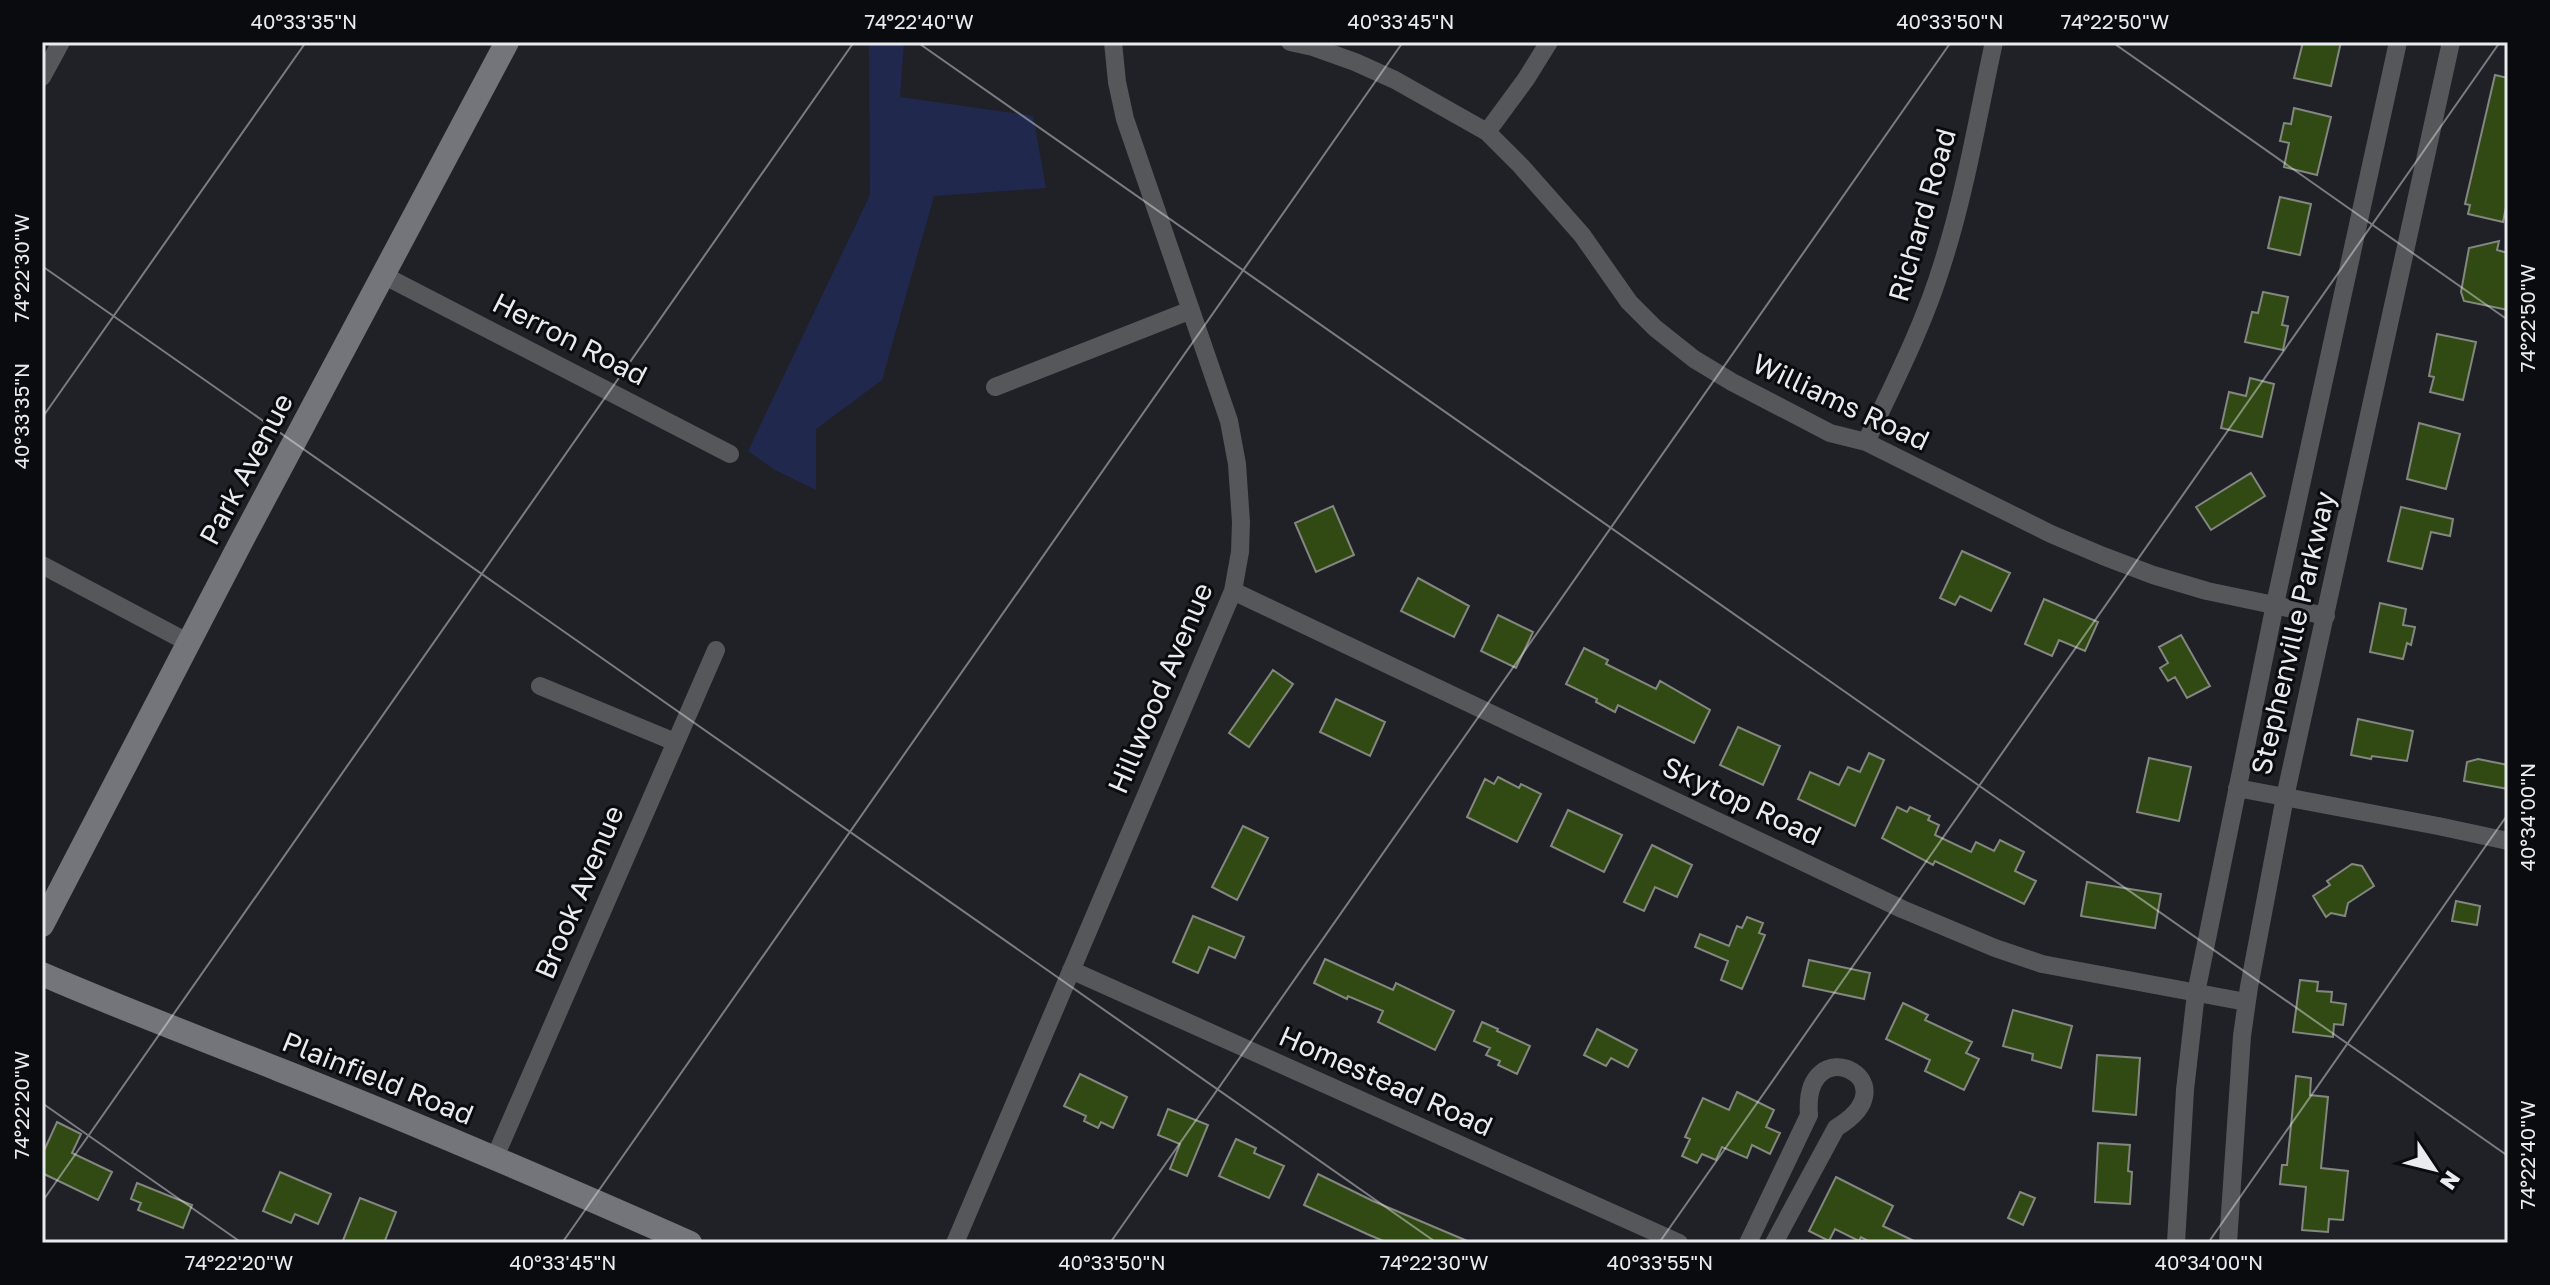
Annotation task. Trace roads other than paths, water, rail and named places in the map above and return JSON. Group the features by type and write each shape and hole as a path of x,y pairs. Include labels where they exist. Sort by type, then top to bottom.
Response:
{"street":[{"path":"42,77 61,42"},
{"name":"Park Avenue","path":"42,925 507,42"},
{"name":"Hillwood Avenue","path":"955,1243 1233,591 1240,552 1237,464 1229,421 1125,119 1113,42"},
{"name":"Williams Road","path":"1290,42 1341,57 1395,80 1487,132 1582,235 1629,302 1655,328 1694,359 1732,382 1830,433 1866,442 2051,534 2103,556 2207,591 2326,616"},
{"path":"1487,132 1549,42"},
{"name":"Richard Road","path":"1866,442 1912,344 1943,263 1994,42"},
{"name":"Stephenville Parkway","path":"2176,1243 2185,1090 2196,993 2275,604 2398,42"},
{"name":"Stephenville Parkway","path":"2228,1243 2246,1002 2285,797 2451,42"},
{"name":"Herron Road","path":"383,275 730,454"},
{"path":"995,387 1191,310"},
{"path":"42,565 189,643"},
{"name":"Skytop Road","path":"1233,591 1902,909 1995,948 2042,964 2246,1002"},
{"name":"Brook Avenue","path":"495,1157 716,650"},
{"path":"540,686 675,742"},
{"path":"2237,788 2508,841"},
{"name":"Homestead Road","path":"1071,970 1679,1243"},
{"name":"Plainfield Road","path":"42,974 129,1012 495,1157 690,1243"},
{"path":"1748,1243 1809,1115 1812,1085 1823,1072 1833,1067 1852,1070 1860,1077 1864,1088 1862,1105 1836,1128 1774,1243"}]}
